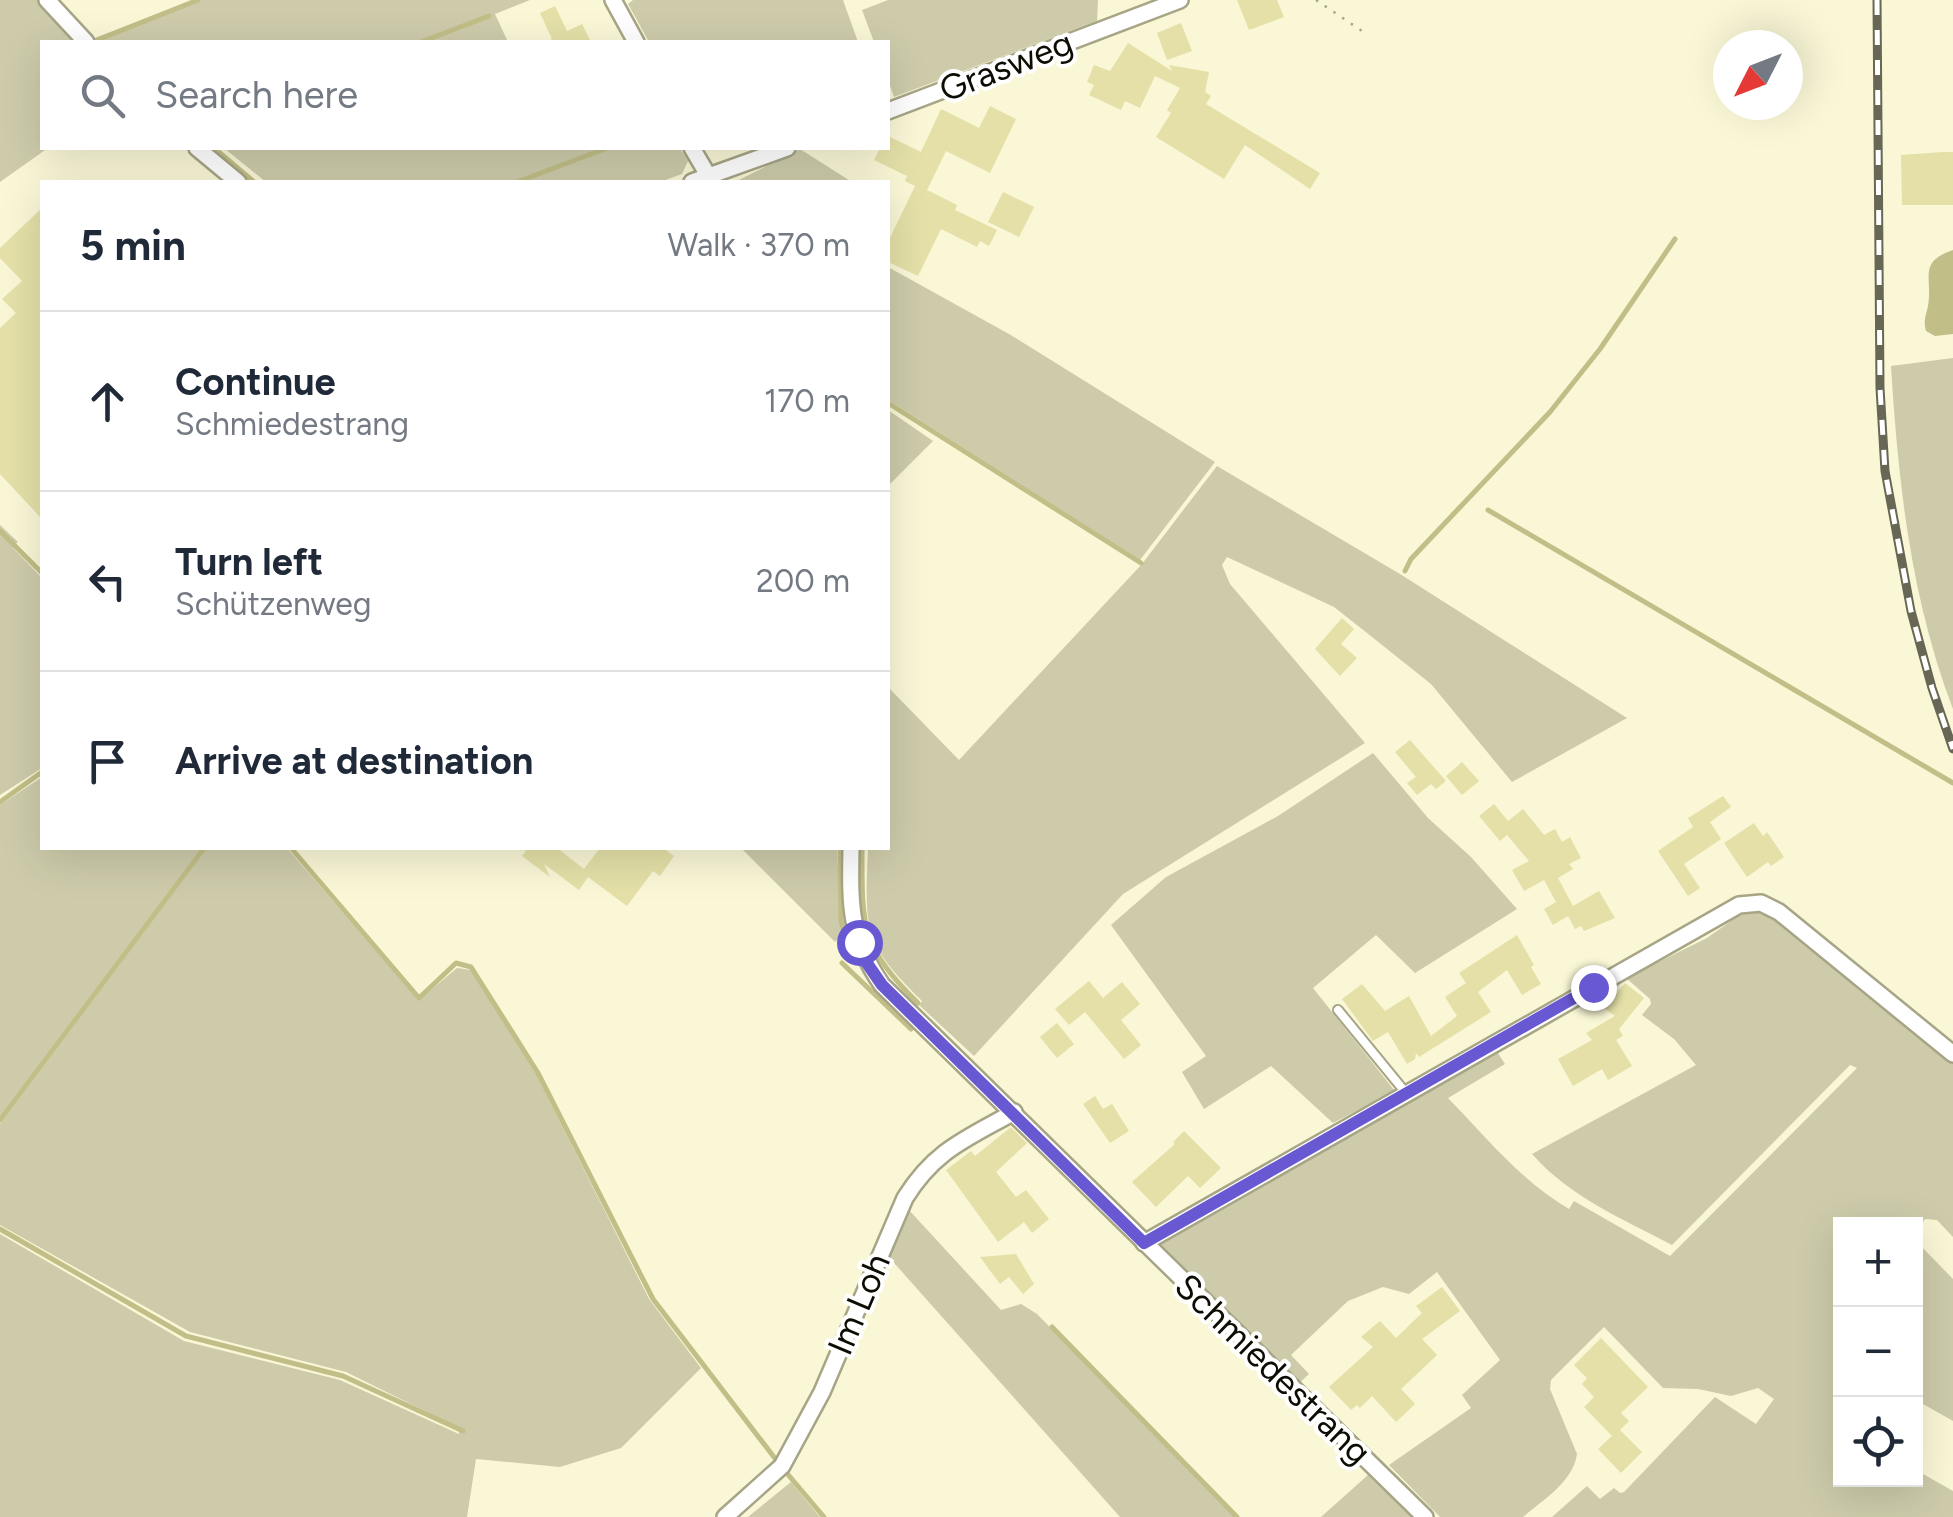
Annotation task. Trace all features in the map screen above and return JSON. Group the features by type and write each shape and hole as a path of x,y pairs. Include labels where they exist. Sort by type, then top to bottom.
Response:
{"street":[{"path":"46,0 84,40"},
{"path":"612,0 635,40"},
{"name":"Grasweg","path":"890,110 1180,0"},
{"path":"199,150 236,180"},
{"path":"693,150 710,180 782,150"},
{"name":"Schmiedestrang","path":"851,850 850,907 862,956 882,985 1425,1517"},
{"path":"1144,1243 1738,905 1761,904 1779,912 1953,1054"},
{"name":"Im Loh","path":"725,1517 782,1466 822,1392 905,1198 921,1174 939,1154 1014,1112"}],"lane":[{"path":"1338,1010 1406,1093"}],"path":[{"path":"1316,0 1368,35"}],"shaded area":[{"path":"0,0 40,0 77,40 40,40 40,150 45,150 0,182"},
{"path":"196,0 530,0 495,14 507,40 95,38"},
{"path":"633,0 843,0 857,40 648,40 628,4"},
{"path":"888,0 1098,0 1097,21 894,97 890,86 890,40 873,40 862,10"},
{"path":"226,150 681,150 688,161 682,174 666,180 264,180"},
{"path":"802,150 849,180 739,180"},
{"path":"1953,250 1953,334 1935,336 1926,331 1925,324 1929,272 1935,260"},
{"path":"890,268 1009,334 1215,462 1140,560 890,401"},
{"path":"1953,358 1953,709 1927,626 1909,540 1891,366"},
{"path":"890,411 933,441 890,484"},
{"path":"1217,466 1400,574 1627,718 1512,782 1431,684 1367,633 1334,607 1227,557 1222,565 1230,584 1365,743 1123,894 974,1056 919,1005 922,1001 888,964 871,933 868,850 890,850 890,689 959,760 1142,564"},
{"path":"0,525 18,542 12,547 40,576 40,769 0,795"},
{"path":"1373,753 1428,818 1471,857 1517,909 1415,973 1376,935 1313,988 1395,1091 1333,1123 1271,1066 1204,1109 1182,1072 1206,1056 1111,925 1166,877 1278,816"},
{"path":"40,778 40,850 200,850 0,1116 0,805"},
{"path":"205,850 289,850 419,1000 457,968 471,970 536,1074 649,1299 701,1368 621,1448 560,1467 476,1459 467,1517 0,1517 0,1234 184,1341 340,1380 459,1434 459,1428 346,1372 190,1332 0,1225 0,1124"},
{"path":"743,850 837,850 841,936 835,942"},
{"path":"1745,911 1777,918 1953,1062 1953,1237 1937,1220 1923,1222 1923,1217 1833,1217 1833,1487 1923,1487 1923,1474 1953,1491 1953,1517 1552,1517 1587,1486 1600,1499 1614,1488 1624,1492 1715,1397 1756,1424 1774,1399 1758,1388 1731,1396 1698,1389 1663,1388 1604,1327 1551,1380 1550,1389 1577,1454 1564,1481 1523,1517 1440,1517 1389,1465 1471,1408 1462,1395 1500,1360 1437,1272 1409,1294 1383,1287 1348,1301 1291,1355 1309,1374 1296,1386 1154,1244 1496,1050 1505,1064 1448,1098 1505,1158 1552,1198 1569,1209 1574,1201 1670,1256 1857,1068 1850,1065 1672,1245 1563,1183 1532,1154 1696,1065 1674,1039 1642,1015 1651,1004 1650,999 1626,978 1707,938"},
{"path":"908,1209 1001,1310 1021,1304 1037,1314 1236,1517 1120,1517 887,1255"},
{"path":"1923,1248 1953,1279 1953,1421 1923,1404"},
{"path":"1368,1475 1412,1517 1321,1517"},
{"path":"791,1482 820,1517 748,1517"}],"building":[{"path":"1237,0 1277,0 1284,17 1249,30"},
{"path":"555,6 567,31 582,24 590,40 550,40 540,13"},
{"path":"1181,23 1192,51 1167,60 1157,33"},
{"path":"1128,43 1172,71 1169,65 1209,72 1205,92 1211,96 1206,104 1320,173 1310,189 1245,145 1224,179 1156,137 1180,88 1155,76 1140,108 1125,101 1121,110 1089,95 1094,85 1087,82 1094,65 1110,71"},
{"path":"990,106 1016,119 990,173 946,151 927,190 957,205 955,210 997,230 989,246 980,241 977,247 941,229 918,276 890,263 890,238 915,186 905,181 907,176 874,160 879,150 890,150 890,137 921,152 941,109 979,128"},
{"path":"1953,152 1953,205 1902,205 1901,155"},
{"path":"1003,192 1034,207 1019,237 988,222"},
{"path":"40,210 40,517 0,474 0,328 16,313 2,299 22,281 0,258 0,248"},
{"path":"1342,618 1354,629 1341,644 1357,658 1340,676 1315,649"},
{"path":"1410,740 1446,781 1436,789 1431,784 1417,795 1407,783 1416,777 1395,752"},
{"path":"1462,762 1479,781 1462,795 1446,776"},
{"path":"1723,796 1731,807 1710,822 1721,839 1684,864 1700,888 1688,896 1658,851 1693,827 1688,818"},
{"path":"1494,804 1508,821 1523,809 1544,835 1555,829 1562,842 1570,837 1581,858 1569,864 1573,869 1558,878 1573,906 1599,891 1615,918 1584,931 1581,926 1575,929 1568,916 1553,925 1544,909 1556,902 1544,880 1524,891 1512,870 1529,861 1507,835 1500,841 1479,816"},
{"path":"1754,823 1763,836 1767,832 1784,857 1771,866 1768,862 1747,877 1724,843"},
{"path":"560,850 584,869 598,850 666,850 674,856 660,876 653,871 627,906 588,877 579,890 544,864 550,877 522,856 526,851"},
{"path":"1517,935 1541,984 1522,995 1507,970 1478,992 1491,1012 1419,1057 1416,1053 1415,1059 1407,1064 1388,1032 1373,1041 1342,999 1362,984 1385,1011 1409,996 1431,1036 1457,1016 1445,997 1466,983 1459,973"},
{"path":"1089,981 1103,998 1122,982 1140,1004 1121,1020 1141,1045 1124,1059 1085,1012 1069,1025 1055,1009"},
{"path":"1625,983 1644,998 1619,1029 1623,1036 1616,1040 1632,1066 1608,1080 1602,1069 1573,1086 1558,1059 1592,1040 1586,1033 1615,1016 1604,1008"},
{"path":"1057,1023 1074,1044 1057,1058 1040,1037"},
{"path":"1095,1096 1103,1109 1112,1104 1129,1131 1110,1143 1083,1104"},
{"path":"1011,1127 1027,1143 996,1172 1016,1197 1026,1190 1049,1219 1032,1233 1024,1222 998,1242 946,1170 971,1151 975,1156"},
{"path":"1184,1131 1221,1168 1200,1188 1188,1176 1156,1207 1132,1182"},
{"path":"1016,1254 1034,1284 1023,1294 1009,1277 1000,1284 980,1257"},
{"path":"1442,1287 1460,1311 1422,1339 1437,1355 1401,1389 1415,1404 1396,1422 1372,1396 1360,1408 1357,1405 1351,1410 1329,1387 1373,1347 1361,1337 1380,1321 1396,1338 1422,1313 1416,1306"},
{"path":"1601,1338 1648,1387 1621,1413 1629,1421 1620,1430 1642,1452 1621,1473 1598,1449 1612,1436 1584,1407 1594,1397 1582,1384 1587,1378 1574,1365"}],"waterway":[{"path":"97,40 198,0"},
{"path":"426,40 489,16"},
{"path":"216,150 252,180"},
{"path":"522,180 602,150"},
{"path":"1405,571 1411,559 1550,412 1600,349 1675,239"},
{"path":"890,404 1141,563"},
{"path":"1488,510 1953,783"},
{"path":"0,531 40,571"},
{"path":"0,802 40,773"},
{"path":"0,1120 202,850"},
{"path":"293,850 419,998 456,963 471,967 538,1073 653,1299 777,1461"},
{"path":"840,850 845,939"},
{"path":"862,850 868,933 885,966 918,1003"},
{"path":"842,963 911,1029"},
{"path":"0,1229 186,1336 343,1376 463,1431"},
{"path":"1052,1327 1237,1517"},
{"path":"785,1471 824,1517"}],"railway":[{"path":"1877,0 1880,388 1885,471 1911,611 1953,749"}],"route":[{"path":"859,942 862,956 882,985 1144,1243 1593,987"}]}
